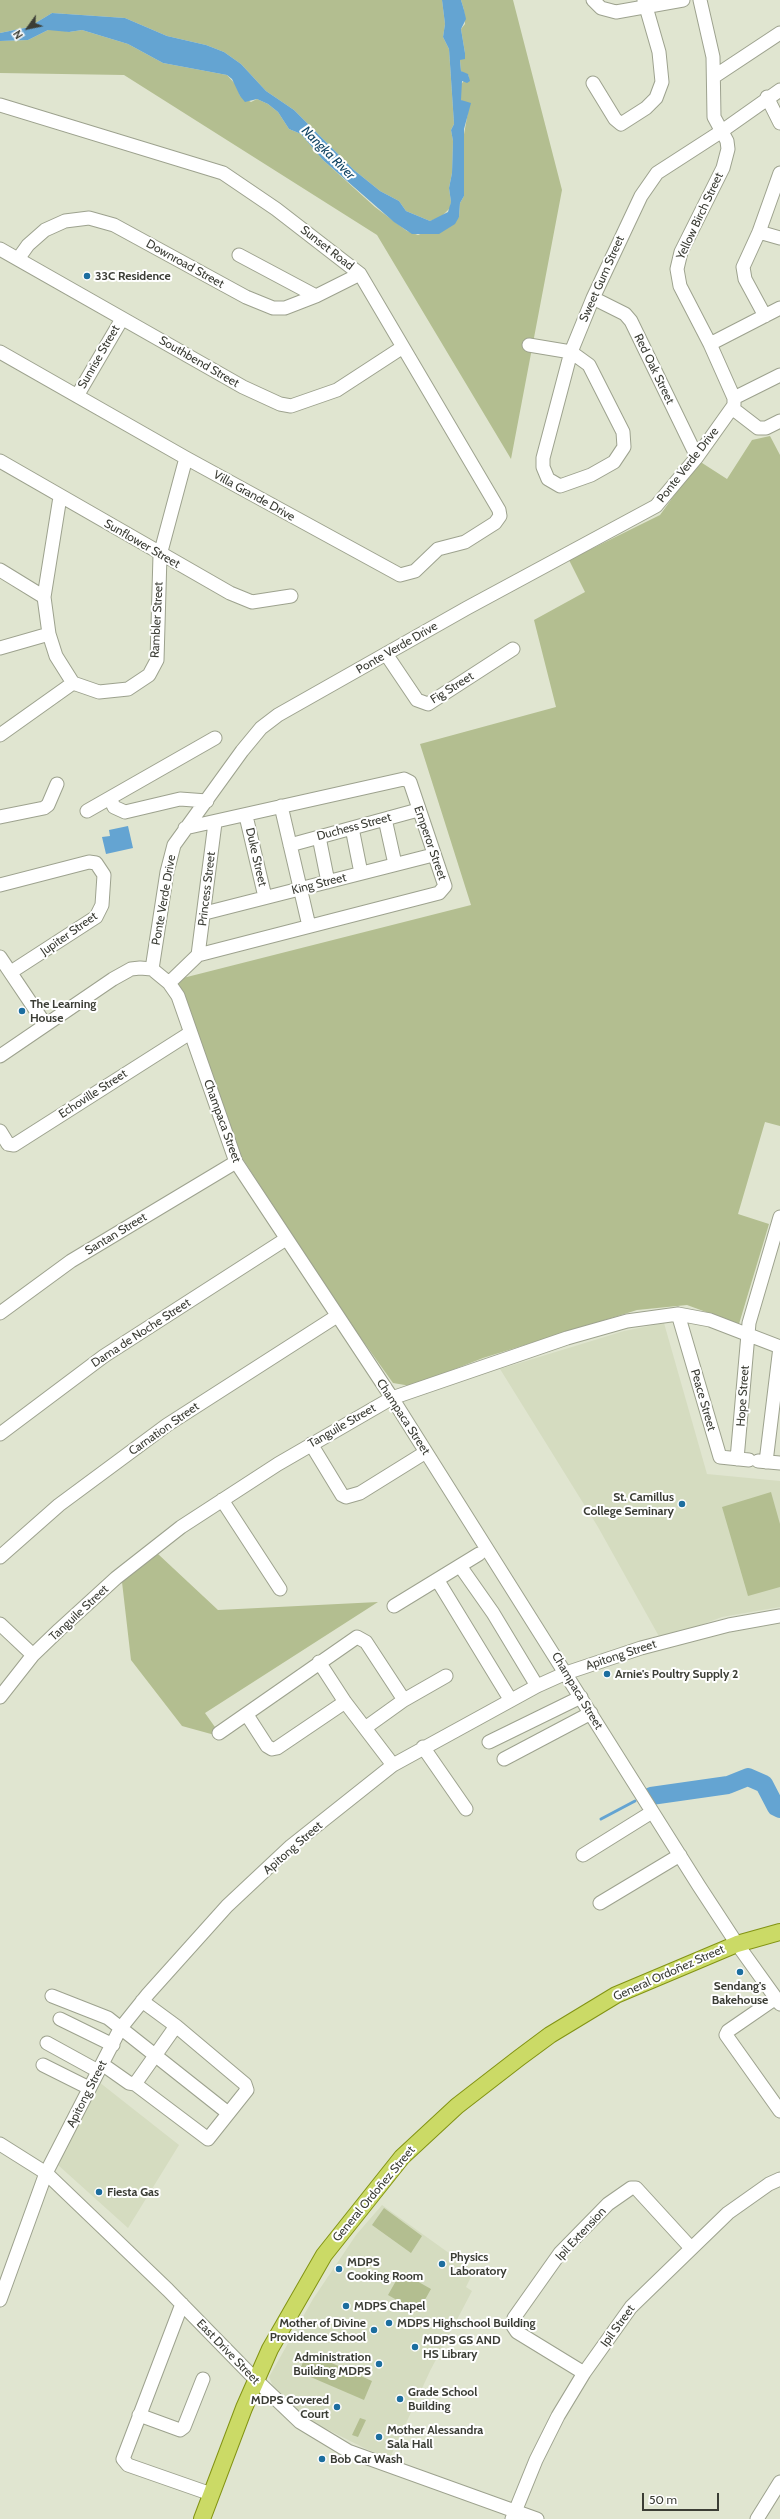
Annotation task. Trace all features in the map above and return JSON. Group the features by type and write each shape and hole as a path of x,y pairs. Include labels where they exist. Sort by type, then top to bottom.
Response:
{"main road":[{"name":"General Ordoñez Street","path":"202,2519 270,2348 338,2235 402,2158 457,2106 550,2035 616,1995 737,1944 780,1932"}],"street":[{"path":"593,0 601,8 616,12 646,3 683,0"},
{"name":"Yellow Birch Street","path":"700,0 714,57 714,117 722,131 728,149 727,158 681,252 677,269 680,286 710,344 733,403"},
{"path":"593,83 615,118 621,124 640,113 656,98 662,82 661,72 656,40 646,3"},
{"path":"715,76 780,33"},
{"name":"Sweet Gum Street","path":"571,352 589,365 621,427 624,447 620,456 610,465 566,485 560,486 548,479 543,467 543,458 571,352 593,298 651,179 656,173 722,131 767,97 780,90"},
{"path":"767,97 780,123"},
{"name":"Sunset Road","path":"0,105 205,166 223,173 276,209 360,274 499,510"},
{"path":"764,316 743,273 745,261 759,232 780,173"},
{"name":"Downroad Street","path":"18,259 28,245 45,230 65,221 90,218 114,225 246,297 266,306 285,308 316,296 360,274"},
{"path":"759,232 780,238"},
{"name":"Southbend Street","path":"0,249 243,387 280,404 291,406 337,390 403,347"},
{"path":"239,254 316,296"},
{"name":"Red Oak Street","path":"593,298 620,311 631,321 697,457"},
{"path":"710,344 780,308"},
{"name":"Sunrise Street","path":"77,396 122,318"},
{"path":"529,345 571,352"},
{"name":"Villa Grande Drive","path":"0,352 186,458 400,575 415,572 442,547 461,544 483,530 498,519 499,510"},
{"path":"780,375 733,403 758,428 766,428 780,420"},
{"name":"Ponte Verde Drive","path":"152,969 170,856 174,845 247,743 269,721 386,654 656,506 697,457 733,403"},
{"name":"Rambler Street","path":"73,684 100,692 128,689 149,675 157,660 160,555 186,458"},
{"name":"Sunflower Street","path":"0,461 160,555 247,601 291,596"},
{"path":"0,735 73,684 56,656 49,634 44,597 60,497"},
{"path":"0,570 44,597"},
{"path":"0,648 49,634"},
{"name":"Fig Street","path":"386,654 417,700 428,704 513,649"},
{"path":"87,811 215,738"},
{"name":"Emperor Street","path":"169,983 198,955 439,893 445,886 418,810 410,782 404,779 282,806 246,816 186,828"},
{"path":"0,817 44,808 48,805 57,784"},
{"path":"110,798 114,807 125,812 180,799 207,800"},
{"path":"282,806 309,926"},
{"name":"Duchess Street","path":"290,845 418,810"},
{"name":"Duke Street","path":"246,816 265,897"},
{"path":"385,819 394,864"},
{"name":"Princess Street","path":"198,955 205,913 214,823"},
{"path":"352,828 360,873"},
{"path":"319,837 328,882"},
{"name":"King Street","path":"205,913 434,855"},
{"name":"Jupiter Street","path":"0,885 89,862 96,863 104,875 102,905 96,917 11,972"},
{"path":"0,957 45,1024"},
{"path":"0,1056 45,1024 122,974 136,968 152,969"},
{"name":"Champaca Street","path":"152,969 169,983 178,996 236,1162 392,1398 582,1697 680,1856 737,1944 778,2001"},
{"name":"Echoville Street","path":"0,1132 8,1144 14,1145 190,1033"},
{"name":"Santan Street","path":"0,1313 71,1261 236,1162"},
{"name":"Hope Street","path":"752,1460 747,1334 754,1304 780,1217"},
{"name":"Dama de Noche Street","path":"0,1434 104,1356 286,1239"},
{"name":"Tanguile Street","path":"0,1697 33,1655 127,1569 181,1527 311,1444 392,1398 567,1338 627,1321 678,1314 710,1320 747,1334 780,1349"},
{"name":"Peace Street","path":"678,1314 717,1451 721,1457 780,1463"},
{"name":"Carnation Street","path":"0,1557 59,1505 161,1430 337,1316"},
{"path":"752,1460 780,1349"},
{"path":"311,1444 342,1495 346,1497 360,1493 426,1452"},
{"path":"222,1500 280,1589"},
{"path":"394,1606 425,1585 438,1581 479,1554"},
{"path":"460,1566 493,1613 537,1686"},
{"path":"438,1581 510,1699"},
{"name":"Apitong Street","path":"0,2300 46,2173 120,2029 142,2001 228,1906 291,1846 393,1765 510,1699 537,1686 566,1673 648,1646 729,1625 780,1616"},
{"path":"0,1624 33,1655"},
{"path":"219,1733 247,1715 319,1662 357,1637 361,1638 404,1700"},
{"path":"319,1662 345,1702 393,1765"},
{"path":"364,1728 404,1700 446,1676"},
{"path":"489,1742 582,1697"},
{"path":"247,1715 267,1746 272,1749 277,1748 345,1702"},
{"path":"504,1759 591,1713"},
{"path":"423,1747 466,1809"},
{"path":"583,1855 652,1812"},
{"path":"600,1903 680,1856"},
{"path":"52,1996 108,2018 228,2113"},
{"path":"47,2043 129,2083 135,2084 208,2139 247,2090 247,2087 176,2026 142,2001"},
{"path":"778,2001 728,2031 726,2035 780,2111"},
{"path":"60,2019 113,2045"},
{"path":"135,2084 176,2026"},
{"path":"43,2065 89,2088"},
{"name":"East Drive Street","path":"0,2144 46,2173 182,2304 256,2380 300,2422 348,2451 514,2515 537,2519"},
{"name":"Ipil Street","path":"514,2515 548,2435 584,2373 631,2307 728,2213 769,2184 780,2179"},
{"name":"Ipil Extension","path":"584,2373 517,2332 513,2326 514,2318 560,2253 608,2204 631,2188 636,2188 691,2248"},
{"path":"182,2304 124,2453 124,2462 211,2494"},
{"path":"139,2415 180,2430 184,2427 203,2379"},
{"path":"757,2519 780,2482"}],"shaded area":[{"name":"St. Camillus College Seminary","path":"664,1323 707,1474 780,1481 780,1607 722,1617 661,1640 598,1527 500,1369 624,1331"},
{"name":"Fiesta Gas","path":"99,2082 179,2145 128,2228 58,2165"},
{"name":"Mother of Divine Providence School","path":"382,2205 474,2271 466,2287 472,2291 430,2371 390,2458 366,2449 297,2414 275,2391 269,2377 313,2299 356,2235"}],"green space":[{"path":"0,0 442,0 445,24 443,37 449,49 454,124 451,130 453,141 452,173 449,188 451,202 450,208 441,217 430,221 406,211 399,201 380,191 354,170 294,110 266,91 241,64 224,52 206,45 167,36 125,18 52,13 29,27 0,33"},
{"path":"461,0 513,0 562,190 511,459 377,235 124,75 0,73 0,41 28,40 48,30 58,29 69,32 82,30 128,44 163,63 227,75 237,86 240,96 251,102 257,99 268,104 278,112 289,129 301,134 323,160 375,207 407,231 418,235 459,217 460,203 464,196 463,140 469,106 461,100 461,84 469,76 461,71 460,60 465,53 461,29 465,24 464,10"},
{"path":"770,436 780,455 780,1126 765,1122 738,1214 769,1224 739,1324 687,1305 637,1310 483,1358 411,1386 393,1383 343,1313 239,1153 193,1019 176,984 183,978 471,905 420,744 556,707 534,620 585,592 569,560 660,515 699,461 727,479 752,440"},
{"path":"771,1492 780,1524 780,1587 748,1596 722,1507"},
{"path":"158,1554 218,1610 378,1602 205,1713 222,1737 182,1726 131,1660 122,1582"},
{"path":"384,2208 422,2236 411,2253 372,2225"},
{"path":"401,2272 431,2289 418,2312 388,2295"},
{"path":"307,2352 372,2381 364,2400 299,2372"},
{"path":"360,2418 366,2420 358,2437 352,2435"}],"water":[{"name":"Nangka River","path":"442,0 461,0 464,10 466,19 461,29 465,59 460,60 461,71 468,74 470,81 467,83 462,81 461,100 471,103 464,129 464,196 460,203 459,217 455,224 439,234 412,234 394,222 323,160 301,134 289,129 278,112 268,104 257,99 245,102 240,96 232,79 227,75 163,63 128,44 82,30 69,32 48,30 28,40 0,41 0,33 29,27 52,13 125,18 167,36 206,45 224,52 241,64 266,91 294,110 354,170 380,191 399,201 406,211 430,221 448,212 451,202 449,188 452,173 453,141 451,130 454,124 449,49 443,37 445,24"},
{"path":"128,826 133,848 106,854 102,837 110,836 109,830"}],"waterway":[{"path":"651,1796 728,1785 748,1777 764,1784 776,1807 780,1809"},
{"path":"601,1819 635,1801"}],"place":[{"name":"33C Residence","path":"87,276"},
{"name":"The Learning House","path":"22,1011"},
{"name":"St. Camillus College Seminary","path":"682,1504"},
{"name":"Arnie's Poultry Supply 2","path":"607,1674"},
{"name":"Sendang's Bakehouse","path":"740,1972"},
{"name":"Fiesta Gas","path":"99,2192"},
{"name":"Physics Laboratory","path":"442,2264"},
{"name":"MDPS Cooking Room","path":"339,2269"},
{"name":"MDPS Chapel","path":"346,2306"},
{"name":"MDPS Highschool Building","path":"389,2323"},
{"name":"Mother of Divine Providence School","path":"374,2330"},
{"name":"MDPS GS AND HS Library","path":"415,2347"},
{"name":"Administration Building MDPS","path":"379,2364"},
{"name":"Grade School Building","path":"400,2399"},
{"name":"MDPS Covered Court","path":"337,2407"},
{"name":"Mother Alessandra Sala Hall","path":"379,2437"},
{"name":"Bob Car Wash","path":"322,2459"}]}
